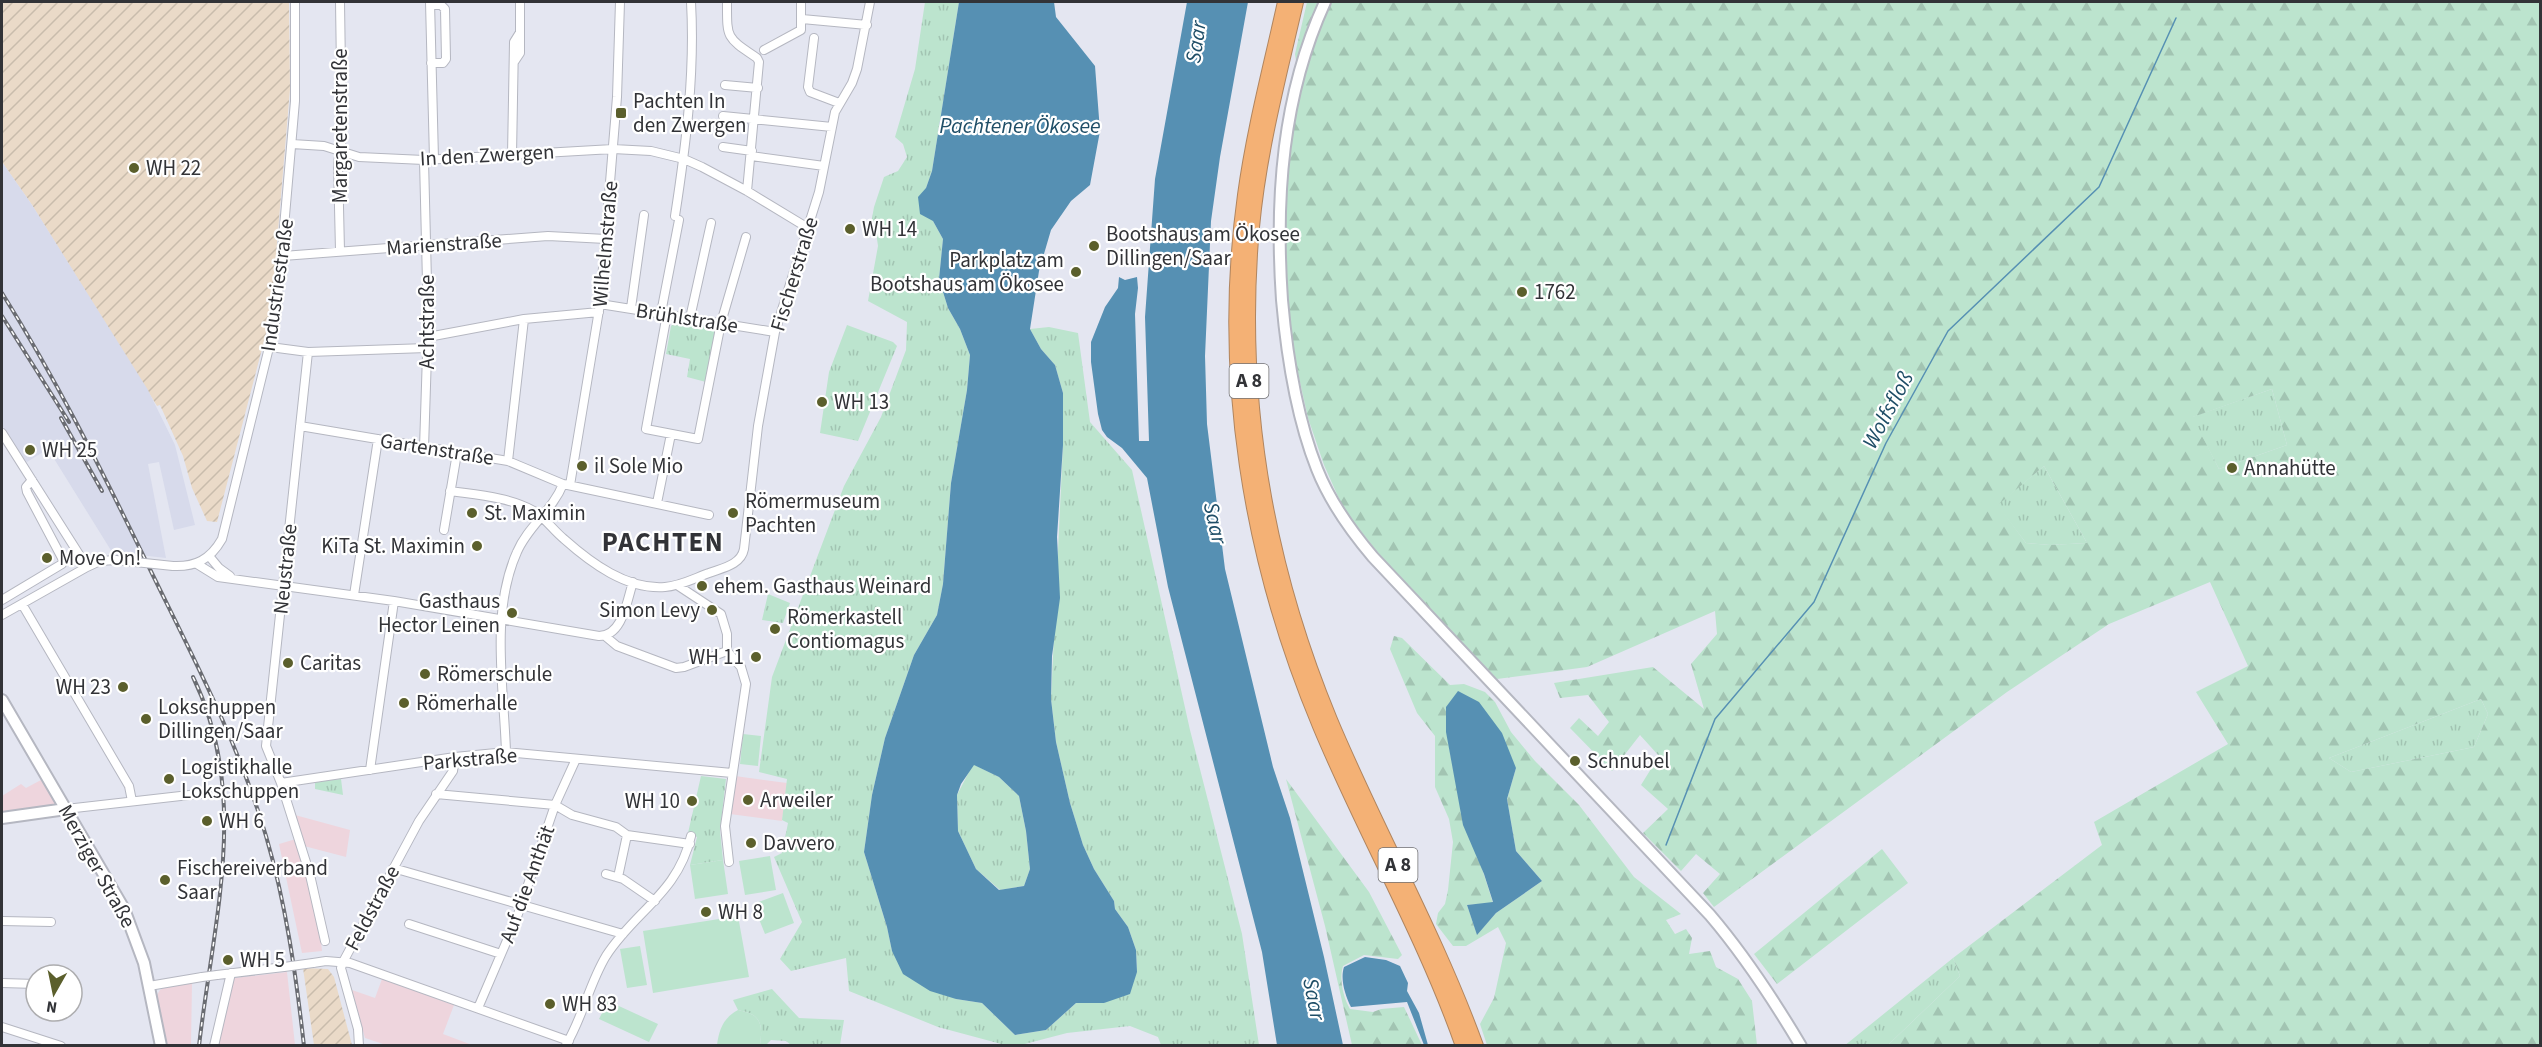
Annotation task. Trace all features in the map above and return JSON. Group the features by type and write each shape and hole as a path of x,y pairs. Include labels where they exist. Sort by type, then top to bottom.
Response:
{"highway":[{"name":"A 8","path":"1284,2 1261,100 1241,227 1237,318 1241,411 1250,489 1266,564 1335,760 1428,955 1464,1046"},
{"name":"A 8","path":"1296,2 1272,102 1257,186 1252,228 1248,318 1252,410 1261,488 1300,657"},
{"name":"A 8","path":"1311,687 1438,950 1476,1046"}],"main road":[{"path":"1324,2 1307,44 1295,87 1283,160 1279,230 1290,371 1310,450 1324,485 1340,513 1373,557 1710,915 1756,974 1801,1046"},
{"name":"Merziger Straße","path":"2,700 124,909 140,948 161,1046"},
{"path":"2,818 66,809"}],"street":[{"name":"Industriestraße","path":"87,567 100,561 116,560 173,566 197,564 217,548 225,529 276,319 295,101 295,2"},
{"name":"Margaretenstraße","path":"340,2 342,138 340,251"},
{"path":"512,155 514,42 519,34 520,2"},
{"name":"Wilhelmstraße","path":"506,752 501,619 506,588 518,550 566,484 599,308 613,149 620,2"},
{"path":"691,2 691,64 684,159 646,429 698,439 721,323 746,237"},
{"path":"727,2 729,36 732,41 757,58 759,62 747,191"},
{"path":"764,50 799,32 802,28 801,2"},
{"name":"Fischerstraße","path":"676,585 728,566 736,562 743,554 758,426 775,332 808,228 839,103 852,83 857,69 870,2"},
{"path":"431,63 442,63 446,59 445,9 441,4 430,3 431,63 434,159"},
{"path":"802,19 867,25"},
{"path":"813,38 808,87 810,92 839,103"},
{"path":"725,85 758,88"},
{"path":"723,116 832,127"},
{"name":"In den Zwergen","path":"292,144 324,146 359,157 424,160 613,149 651,151 684,159 747,191 808,228"},
{"path":"723,147 824,166"},
{"name":"Achtstraße","path":"424,160 428,337 424,447"},
{"path":"631,308 644,215"},
{"path":"690,318 711,223"},
{"name":"Marienstraße","path":"283,256 548,236 606,239"},
{"name":"Brühlstraße","path":"428,337 599,308 631,308 775,332"},
{"path":"508,460 524,319"},
{"path":"270,347 308,352 428,348"},
{"name":"Neustraße","path":"308,352 266,742 310,875 325,941"},
{"name":"Gartenstraße","path":"300,426 508,460 566,484 709,515"},
{"path":"2,433 87,567 2,615"},
{"path":"657,503 671,434"},
{"path":"354,595 378,439"},
{"path":"444,530 457,453"},
{"path":"2,600 62,564 63,560 27,492 26,487 32,480"},
{"path":"450,491 502,499 533,511 596,564 633,582 655,587 676,585 721,615 727,634 727,651 741,667 746,684 725,826 729,862"},
{"path":"209,556 226,574 237,579"},
{"path":"197,564 212,575 394,601 605,636 617,646 676,668 727,651"},
{"path":"605,636 618,627 633,582"},
{"path":"370,770 394,601"},
{"path":"22,604 129,786 132,801"},
{"name":"Parkstraße","path":"281,783 455,757 506,752 732,773"},
{"name":"Feldstraße","path":"149,986 313,963 343,962 393,868 436,794 453,771 455,757"},
{"name":"Auf die Anthät","path":"478,1008 521,905 555,806 576,759"},
{"path":"66,809 207,793"},
{"path":"359,1046 358,1029 341,968 343,962 478,1008 568,1043 592,981 623,934 679,872 691,840 627,835 616,827 572,815 555,806 436,794"},
{"path":"618,877 627,835"},
{"path":"393,868 623,934"},
{"path":"606,874 618,877 655,901"},
{"path":"2,921 51,922"},
{"path":"409,924 501,954"},
{"path":"214,1046 231,974"},
{"path":"2,983 24,984"},
{"path":"2,1028 61,1046"}],"shaded area":[{"path":"2,2 289,2 290,89 271,314 217,522 207,521 192,488 183,456 160,405 157,406 32,205 2,162"},
{"path":"2,162 32,205 148,390 175,445 195,525 174,530 159,462 148,464 166,558 112,552 48,449 27,462 17,452 2,425"},
{"path":"735,776 787,783 782,821 730,814"},
{"path":"41,780 58,806 3,815 2,796 21,784 26,788"},
{"path":"295,815 350,830 346,857 304,846"},
{"path":"296,839 320,932 322,951 302,953 279,844"},
{"path":"303,968 328,969 334,977 352,1045 314,1045"},
{"path":"287,972 295,1045 216,1046 234,978"},
{"path":"382,979 454,1005 443,1034 472,1045 386,1045 365,1038 352,990 375,998"},
{"path":"192,983 191,1045 166,1045 157,995 165,987"}],"green space":[{"path":"925,2 959,2 932,171 926,188 933,221 943,239 939,279 948,308 960,329 970,355 967,390 951,483 943,584 937,615 914,655 885,738 872,795 864,852 892,951 956,999 982,1003 1015,1035 1046,1030 1076,1003 1104,1003 1137,972 1136,950 1128,927 1115,909 1114,901 1094,869 1083,845 1070,803 1056,742 1051,699 1063,445 1063,393 1055,365 1041,349 1030,329 1049,327 1078,333 1090,422 1132,470 1190,730 1242,934 1259,1045 1161,1045 1158,1037 1130,1026 1067,1033 1021,1045 1005,1045 938,1027 849,991 846,958 791,971 780,959 802,922 774,857 782,853 788,823 782,820 787,779 759,772 772,677 844,486 881,417 906,350 907,322 868,301 878,246 876,232 870,229 874,207 884,177 898,171 907,157 903,144 895,137 915,69"},
{"path":"1307,2 2540,2 2540,1043 2535,1046 1888,1045 1960,976 1953,958 2102,845 2094,822 2228,744 2196,692 2248,666 2210,582 2109,624 2007,692 1714,907 1703,893 1720,874 1696,854 1681,871 1643,833 1668,809 1641,785 1659,756 1640,735 1612,771 1570,728 1579,718 1598,736 1609,722 1588,695 1560,698 1554,683 1653,667 1704,709 1691,664 1717,634 1715,611 1587,667 1497,679 1379,554 1344,510 1324,465 1308,418 1294,355 1287,290 1285,225 1289,159 1300,88 1295,54","holes":["2272,389 2287,445 2219,469 2193,417","2044,466 2087,543 2050,545 2026,543 1998,505","2481,699 2488,714 2474,747 2351,772 2329,758"]},
{"path":"676,321 711,327 715,331 706,382 687,377 690,359 666,354 671,326"},
{"path":"847,325 893,342 897,346 858,441 820,433 829,372"},
{"path":"2272,389 2287,445 2219,469 2192,417"},
{"path":"2044,466 2087,543 2050,545 2026,543 1997,505"},
{"path":"768,594 790,603 783,623 762,620"},
{"path":"1394,636 1402,638 1450,685 1464,684 1485,692 1495,702 1511,732 1535,761 1579,805 1634,877 1681,914 1666,920 1675,934 1686,929 1692,938 1689,954 1710,951 1716,967 1738,979 1752,1001 1757,1045 1487,1045 1480,1024 1494,998 1506,943 1498,927 1466,946 1453,946 1436,924 1438,913 1445,904 1448,890 1453,842 1449,819 1435,787 1435,736 1417,713 1390,649","holes":["1446,707 1516,768 1507,799 1516,851 1542,881 1496,913 1477,934 1467,905 1493,903 1456,781 1447,731"]},
{"path":"2481,699 2488,714 2474,747 2351,772 2329,758"},
{"path":"743,734 761,736 758,766 740,764"},
{"path":"973,764 999,777 1019,796 1030,869 1024,886 1000,890 976,869 958,831 957,795"},
{"path":"701,776 726,779 720,831 723,860 690,865 697,837 688,833"},
{"path":"341,779 343,795 315,789 315,782"},
{"path":"1286,779 1369,892 1402,955 1398,959 1364,955 1343,966 1342,982 1350,1009 1373,1012 1404,1007 1422,1045 1352,1045 1325,926"},
{"path":"1882,849 1908,883 1777,984 1754,954"},
{"path":"770,856 776,890 745,895 739,861"},
{"path":"723,860 728,894 695,899 690,865"},
{"path":"783,893 794,923 765,934 753,904"},
{"path":"738,916 749,977 653,993 643,931"},
{"path":"640,946 647,985 627,988 620,949"},
{"path":"1953,958 1960,976 1888,1045 1844,1046"},
{"path":"772,989 799,1018 844,1020 840,1045 791,1045 786,1041 771,1040 766,1045 760,1045 759,1021 752,1014 738,1010 733,1000"},
{"path":"608,1001 658,1024 649,1042 599,1019"},
{"path":"738,1010 752,1014 759,1021 760,1045 717,1045 723,1025"}],"water":[{"name":"Pachtener Ökosee","path":"959,2 1054,2 1056,17 1095,66 1100,131 1090,185 1071,201 1051,230 1039,271 1030,329 1041,349 1055,365 1063,393 1063,445 1057,537 1060,598 1052,656 1051,699 1056,742 1070,803 1083,845 1094,869 1114,901 1115,909 1128,927 1136,950 1137,972 1130,994 1104,1003 1076,1003 1046,1030 1015,1035 982,1003 956,999 930,991 903,974 892,951 864,852 872,795 885,738 914,655 937,615 943,584 951,483 967,390 970,355 960,329 948,308 939,279 943,239 933,221 920,214 918,197 926,188 932,171","holes":["974,765 999,777 1019,796 1030,869 1024,886 999,890 976,869 958,831 957,795 961,784"]},
{"name":"Saar","path":"1187,2 1248,2 1211,221 1205,356 1207,424 1225,569 1273,767 1290,818 1343,1045 1277,1045 1262,952 1168,587 1147,478 1122,448 1107,437 1102,430 1098,414 1091,362 1091,342 1105,307 1118,288 1119,277 1125,280 1137,277 1135,314 1139,441 1149,441 1145,317 1155,179"},
{"path":"1458,691 1479,702 1502,733 1516,768 1507,799 1516,851 1542,881 1496,913 1477,935 1467,905 1493,902 1463,825 1446,732 1446,707"},
{"path":"1365,957 1386,960 1400,966 1408,983 1407,991 1419,1013 1428,1045 1424,1045 1407,1002 1351,1007 1344,987 1344,967"}],"waterway":[{"name":"Wolfsfloß","path":"1666,845 1715,719 1814,602 1886,443 1948,331 2099,187 2176,18"}],"railway":[{"path":"2,293 41,358 94,456 194,659 241,764 266,836 285,914 304,1046"},
{"path":"2,316 69,422"},
{"path":"61,418 102,491"},
{"path":"193,677 210,722 220,767 224,813 219,906 199,1046"}],"place":[{"name":"Pachten In den Zwergen","path":"621,113"},
{"name":"WH 22","path":"134,168"},
{"name":"WH 14","path":"850,229"},
{"name":"Bootshaus am Ökosee Dillingen/Saar","path":"1094,246"},
{"name":"Parkplatz am Bootshaus am Ökosee","path":"1076,272"},
{"name":"1762","path":"1522,292"},
{"name":"WH 13","path":"822,402"},
{"name":"WH 25","path":"30,450"},
{"name":"il Sole Mio","path":"582,466"},
{"name":"Annahütte","path":"2232,468"},
{"name":"St. Maximin","path":"472,513"},
{"name":"Römermuseum Pachten","path":"733,513"},
{"name":"KiTa St. Maximin","path":"477,546"},
{"name":"Move On!","path":"47,558"},
{"name":"ehem. Gasthaus Weinard","path":"702,586"},
{"name":"Simon Levy","path":"712,610"},
{"name":"Gasthaus Hector Leinen","path":"512,613"},
{"name":"Römerkastell Contiomagus","path":"775,629"},
{"name":"WH 11","path":"756,657"},
{"name":"Caritas","path":"288,663"},
{"name":"Römerschule","path":"425,674"},
{"name":"WH 23","path":"123,687"},
{"name":"Römerhalle","path":"404,703"},
{"name":"Lokschuppen Dillingen/Saar","path":"146,719"},
{"name":"Schnubel","path":"1575,761"},
{"name":"Logistikhalle Lokschuppen","path":"169,779"},
{"name":"Arweiler","path":"748,800"},
{"name":"WH 10","path":"692,801"},
{"name":"WH 6","path":"207,821"},
{"name":"Davvero","path":"751,843"},
{"name":"Fischereiverband Saar","path":"165,880"},
{"name":"WH 8","path":"706,912"},
{"name":"WH 5","path":"228,960"},
{"name":"WH 83","path":"550,1004"}],"district":[{"name":"PACHTEN","path":"663,542"}]}
